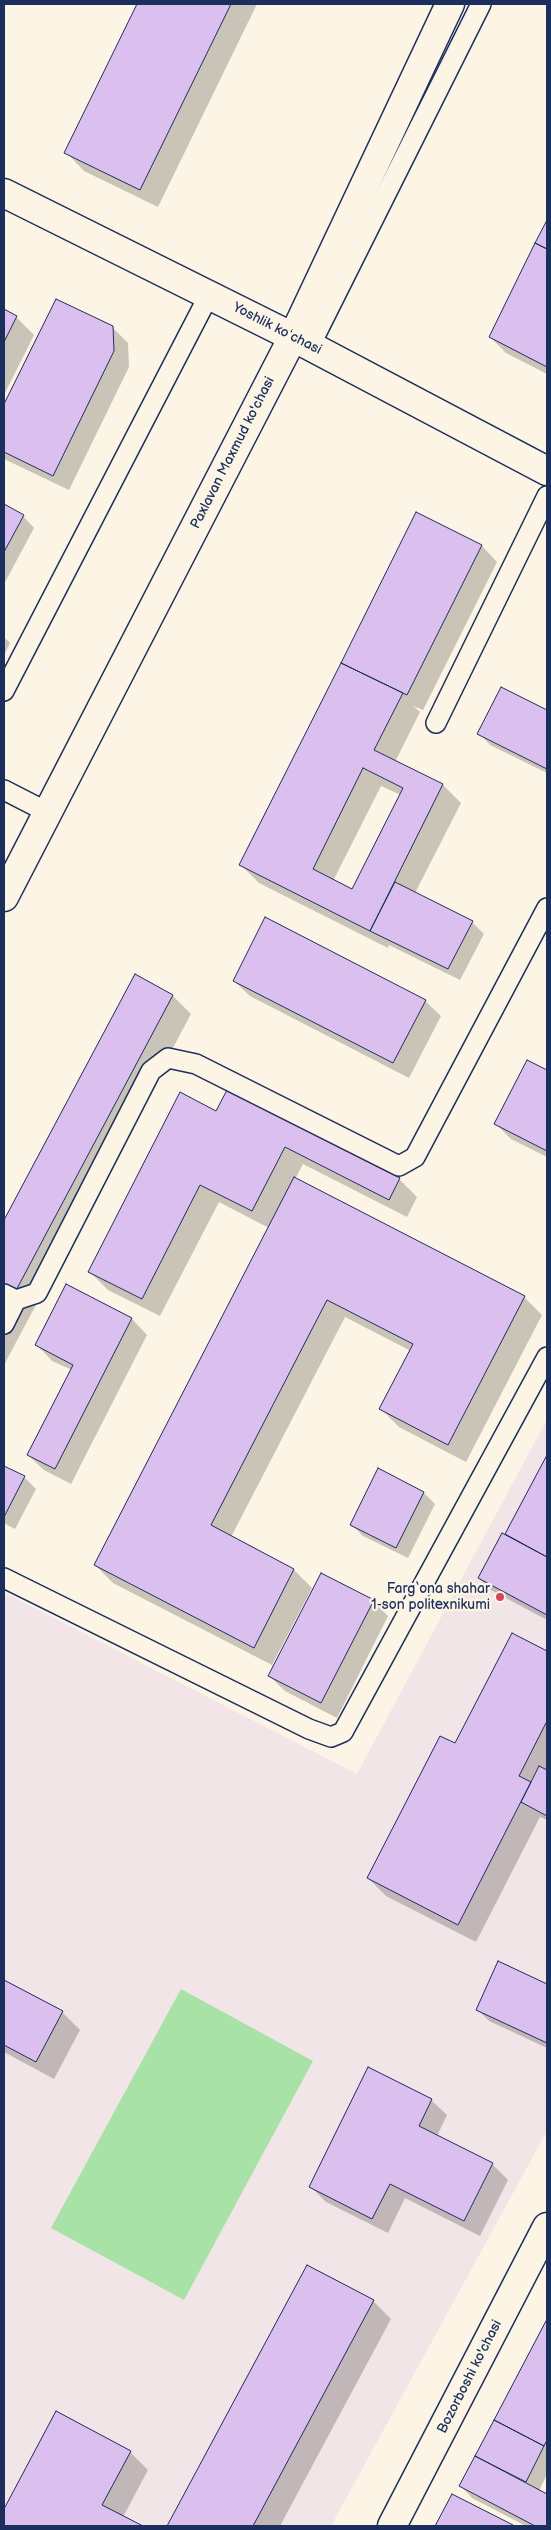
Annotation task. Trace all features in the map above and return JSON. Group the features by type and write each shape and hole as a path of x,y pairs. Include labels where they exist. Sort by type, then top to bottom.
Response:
{"street":[{"name":"Paxlavan Maxmud ko'chasi","path":"4,897 47,812 302,341 450,4"},
{"name":"Yoshlik koʻchasi","path":"4,193 302,341 547,471"},
{"name":"Bozorboshi ko'chasi","path":"392,2526 547,2227"}],"lane":[{"path":"302,341 481,4"},
{"path":"4,691 209,295"},
{"path":"436,723 547,496"},
{"path":"4,790 47,812"},
{"path":"4,1324 10,1297 37,1293 151,1071 168,1058 196,1064 399,1166 416,1158 547,908"},
{"path":"4,1578 310,1729 331,1737 343,1732 547,1357"}],"shaded area":[{"path":"547,1419 547,2131 331,2526 4,2526 4,1592 357,1774"}],"green space":[{"path":"181,1989 313,2061 184,2300 51,2228"}],"building":[{"path":"137,4 231,4 140,190 64,153"},
{"path":"547,220 547,249 535,243"},
{"path":"535,243 547,249 547,367 489,337"},
{"path":"56,299 113,326 114,351 53,476 4,452 4,404"},
{"path":"4,309 17,316 4,342"},
{"path":"4,504 24,515 4,552"},
{"path":"416,512 482,545 407,695 341,663"},
{"path":"341,663 403,693 374,750 443,784 370,931 239,865","holes":["363,768 403,788 352,889 313,869"]},
{"path":"501,687 547,710 547,769 477,734"},
{"path":"395,882 473,921 448,969 370,931"},
{"path":"265,917 426,1000 393,1063 233,981"},
{"path":"135,974 173,995 4,1313 4,1220"},
{"path":"527,1060 547,1070 547,1151 494,1124"},
{"path":"227,1090 400,1178 389,1200 285,1147 252,1211 200,1185 142,1299 88,1272 180,1092 216,1111"},
{"path":"294,1177 525,1296 448,1445 379,1409 413,1344 327,1300 211,1525 294,1569 254,1648 94,1565"},
{"path":"66,1284 132,1318 55,1469 27,1455 73,1365 35,1345"},
{"path":"547,1455 547,1557 505,1534"},
{"path":"4,1466 25,1476 4,1517"},
{"path":"378,1468 424,1492 396,1548 350,1525"},
{"path":"502,1533 547,1557 547,1615 478,1578"},
{"path":"321,1573 374,1600 321,1703 268,1676"},
{"path":"512,1633 547,1651 547,1721 519,1776 531,1782 458,1925 367,1878 440,1736 455,1743"},
{"path":"539,1766 547,1770 547,1816 521,1802"},
{"path":"498,1961 547,1984 547,2043 476,2010"},
{"path":"4,1980 63,2011 36,2062 4,2045"},
{"path":"368,2067 432,2099 419,2126 493,2163 464,2221 390,2184 372,2219 309,2187"},
{"path":"307,2265 374,2300 253,2526 167,2526"},
{"path":"547,2319 547,2440 544,2446 494,2420"},
{"path":"56,2411 131,2451 102,2505 143,2526 4,2526 4,2509"},
{"path":"494,2420 544,2446 526,2482 475,2456"},
{"path":"475,2456 547,2494 547,2526 535,2526 459,2486"},
{"path":"452,2494 513,2525 513,2526 435,2526"}],"place":[{"name":"Farg‘ona shahar 1-son politexnikumi","path":"500,1597"}]}
